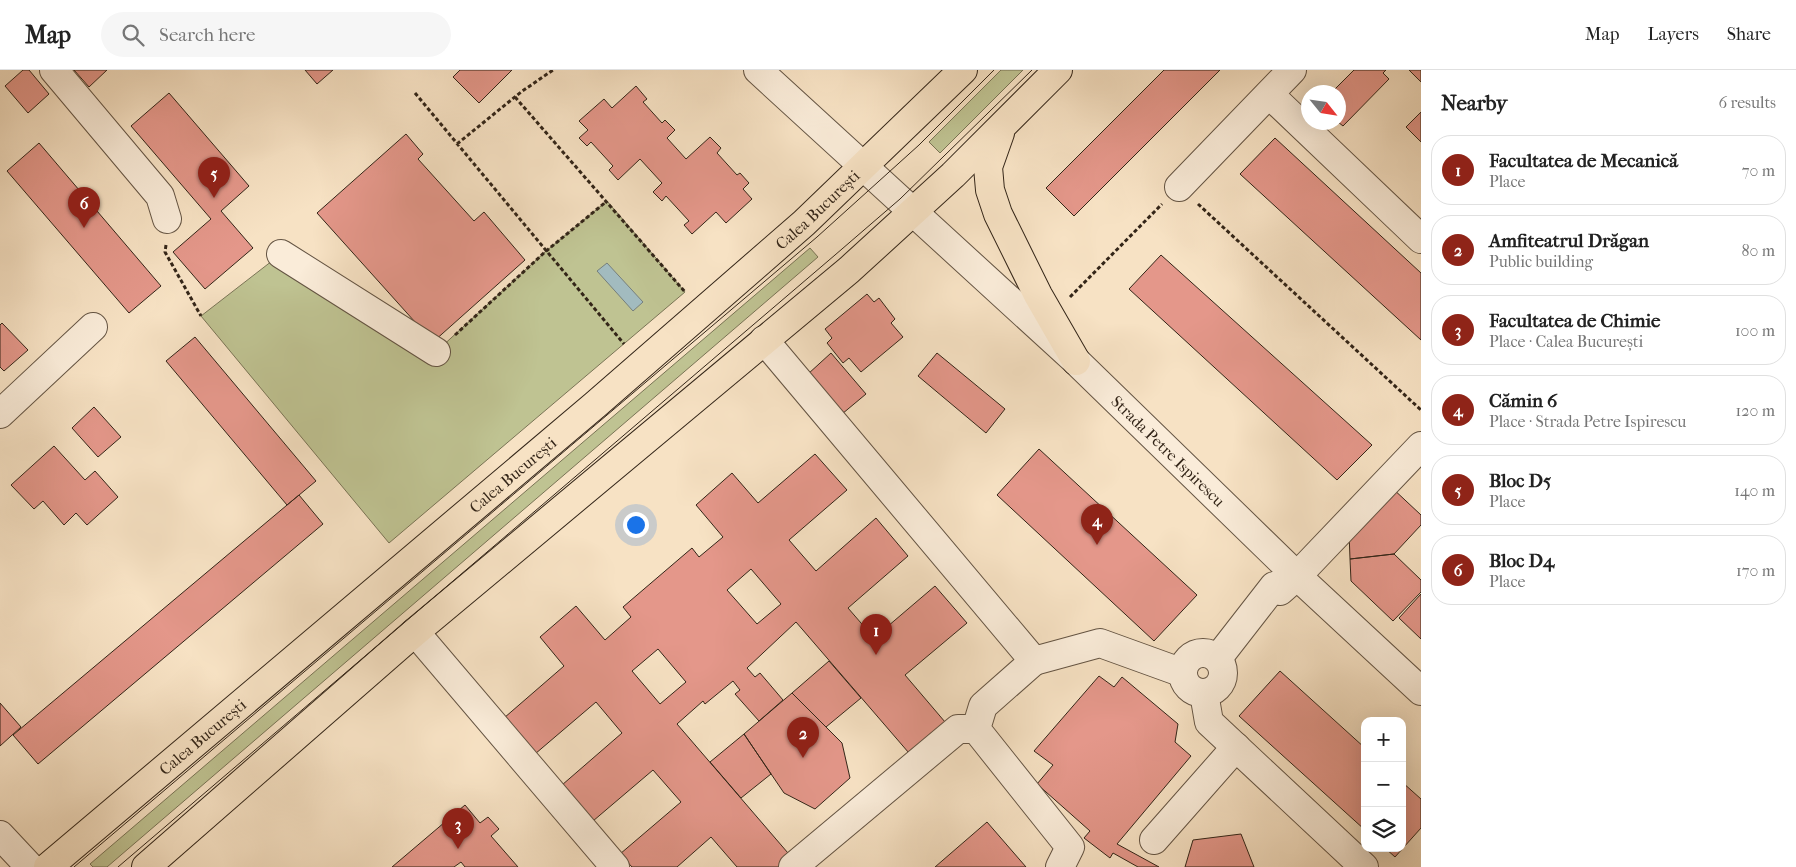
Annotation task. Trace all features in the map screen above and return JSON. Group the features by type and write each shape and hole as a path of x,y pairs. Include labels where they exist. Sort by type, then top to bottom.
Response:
{"main road":[{"name":"Calea București","path":"48,867 596,404 804,223 963,70"},
{"path":"146,867 415,632 914,212 1001,129 1058,70"},
{"path":"1001,129 988,167 990,190 998,214 1050,317 1076,361"}],"street":[{"path":"54,70 160,196 167,219"},
{"name":"Strada Petre Ispirescu","path":"758,70 1076,361 1297,576 1421,691"},
{"path":"1180,187 1292,70"},
{"path":"1270,95 1421,239"},
{"path":"281,254 436,352"},
{"path":"0,414 93,327"},
{"path":"764,340 1034,661"},
{"path":"1218,658 1274,586 1280,591 1297,576 1421,446"},
{"path":"415,632 615,867"},
{"path":"976,729 983,706 1034,661 1100,643 1183,673"},
{"path":"1203,652 1218,658 1222,664 1223,680 1211,691 1204,693 1196,692 1189,687 1183,673 1184,665 1195,654 1203,652"},
{"path":"1204,693 1209,722 1364,867"},
{"path":"793,867 958,729 976,729"},
{"path":"976,729 1070,848 1060,867"},
{"path":"1154,840 1236,747"},
{"path":"0,835 30,867"}],"path":[{"path":"456,144 515,96 553,70"},
{"path":"415,93 545,252 624,344"},
{"path":"515,96 685,292"},
{"path":"1050,317 1180,187 1421,410"},
{"path":"436,352 545,252 607,201"},
{"path":"167,219 165,252 201,316"}],"green space":[{"path":"1001,70 1023,70 940,153 929,142"},
{"path":"607,201 685,292 389,543 201,316 281,254 427,360 545,252"},
{"path":"810,248 818,257 107,867 93,867 90,864"}],"water":[{"path":"607,263 643,302 633,311 597,271"}],"building":[{"path":"23,70 29,70 49,94 28,113 5,86"},
{"path":"74,70 107,70 89,87"},
{"path":"305,70 333,70 317,84"},
{"path":"460,70 512,70 479,103 453,77"},
{"path":"1164,70 1220,70 1074,216 1046,188"},
{"path":"1354,70 1386,70 1383,73 1389,79 1346,123 1346,85 1339,85"},
{"path":"1409,70 1421,70 1421,82"},
{"path":"636,86 647,99 643,102 662,123 665,120 675,130 667,138 686,159 710,137 721,148 717,153 737,175 740,173 749,183 743,189 752,199 726,223 716,212 692,234 684,225 689,221 666,196 662,201 653,192 662,183 640,159 618,180 609,170 613,166 591,142 587,146 579,138 588,130 579,121 604,99 612,108"},
{"path":"169,93 249,186 221,211 253,248 205,289 173,252 211,219 131,126"},
{"path":"1421,112 1421,142 1406,127"},
{"path":"406,134 423,154 418,159 474,221 484,212 525,260 433,342 317,213"},
{"path":"1275,138 1421,273 1421,340 1240,174"},
{"path":"39,143 161,286 129,313 7,171"},
{"path":"1161,255 1372,445 1337,480 1129,289"},
{"path":"867,294 874,302 879,298 895,319 891,323 903,337 861,372 849,358 843,363 827,343 832,338 825,329"},
{"path":"2,323 28,350 4,371 0,367 0,325"},
{"path":"195,337 316,481 287,505 166,361"},
{"path":"831,353 866,394 842,414 808,374"},
{"path":"937,353 1005,409 986,433 918,376"},
{"path":"94,407 121,437 98,457 72,428"},
{"path":"54,446 85,480 95,471 118,497 87,525 76,513 64,525 43,501 34,509 11,485"},
{"path":"1039,449 1197,595 1154,641 997,495"},
{"path":"815,454 847,490 789,540 816,571 876,518 908,556 848,608 874,638 935,586 967,623 905,675 951,729 915,760 796,622 747,668 755,677 760,673 783,700 759,721 735,694 740,690 733,681 705,704 703,701 677,724 794,860 786,867 737,867 711,837 677,867 632,867 620,854 681,802 653,770 593,821 562,785 622,733 596,702 535,754 504,718 564,666 540,637 576,606 605,640 631,617 623,607 692,548 699,557 723,537 696,505 732,473 758,503","holes":["751,569 781,604 757,624 727,590","658,649 686,682 660,704 632,671"]},
{"path":"1390,486 1421,515 1421,525 1394,554 1350,559 1349,532"},
{"path":"299,495 323,524 38,764 13,735"},
{"path":"1394,554 1421,580 1421,592 1393,621 1351,581 1350,559"},
{"path":"1421,594 1421,639 1399,618"},
{"path":"829,661 861,698 826,727 792,693"},
{"path":"1280,671 1361,744 1361,826 1239,716"},
{"path":"1099,676 1114,687 1122,677 1178,724 1175,742 1191,756 1117,844 1159,867 1138,867 1113,853 1110,858 1084,838 1090,831 1037,784 1053,765 1034,751"},
{"path":"792,693 842,743 850,778 815,809 784,793 744,734"},
{"path":"0,703 21,727 0,746"},
{"path":"744,734 771,774 741,798 710,762"},
{"path":"1406,786 1421,799 1421,828 1406,845"},
{"path":"465,805 480,823 488,817 499,829 491,836 518,867 465,867 461,862 454,867 392,867"},
{"path":"987,822 1026,867 935,867"},
{"path":"1241,834 1254,867 1185,867 1193,840"},
{"path":"1389,852 1399,852 1395,857"}],"tram line":[{"path":"74,867 817,237 919,145 994,70"},
{"path":"118,867 900,199 1032,70"}],"place":[{"name":"Bloc D5","path":"214,198"},
{"name":"Bloc D4","path":"84,228"},
{"name":"Cămin 6","path":"1097,545"},
{"name":"Facultatea de Mecanică","path":"876,655"},
{"name":"Amfiteatrul Drăgan","path":"803,758"},
{"name":"Facultatea de Chimie","path":"458,849"}]}
